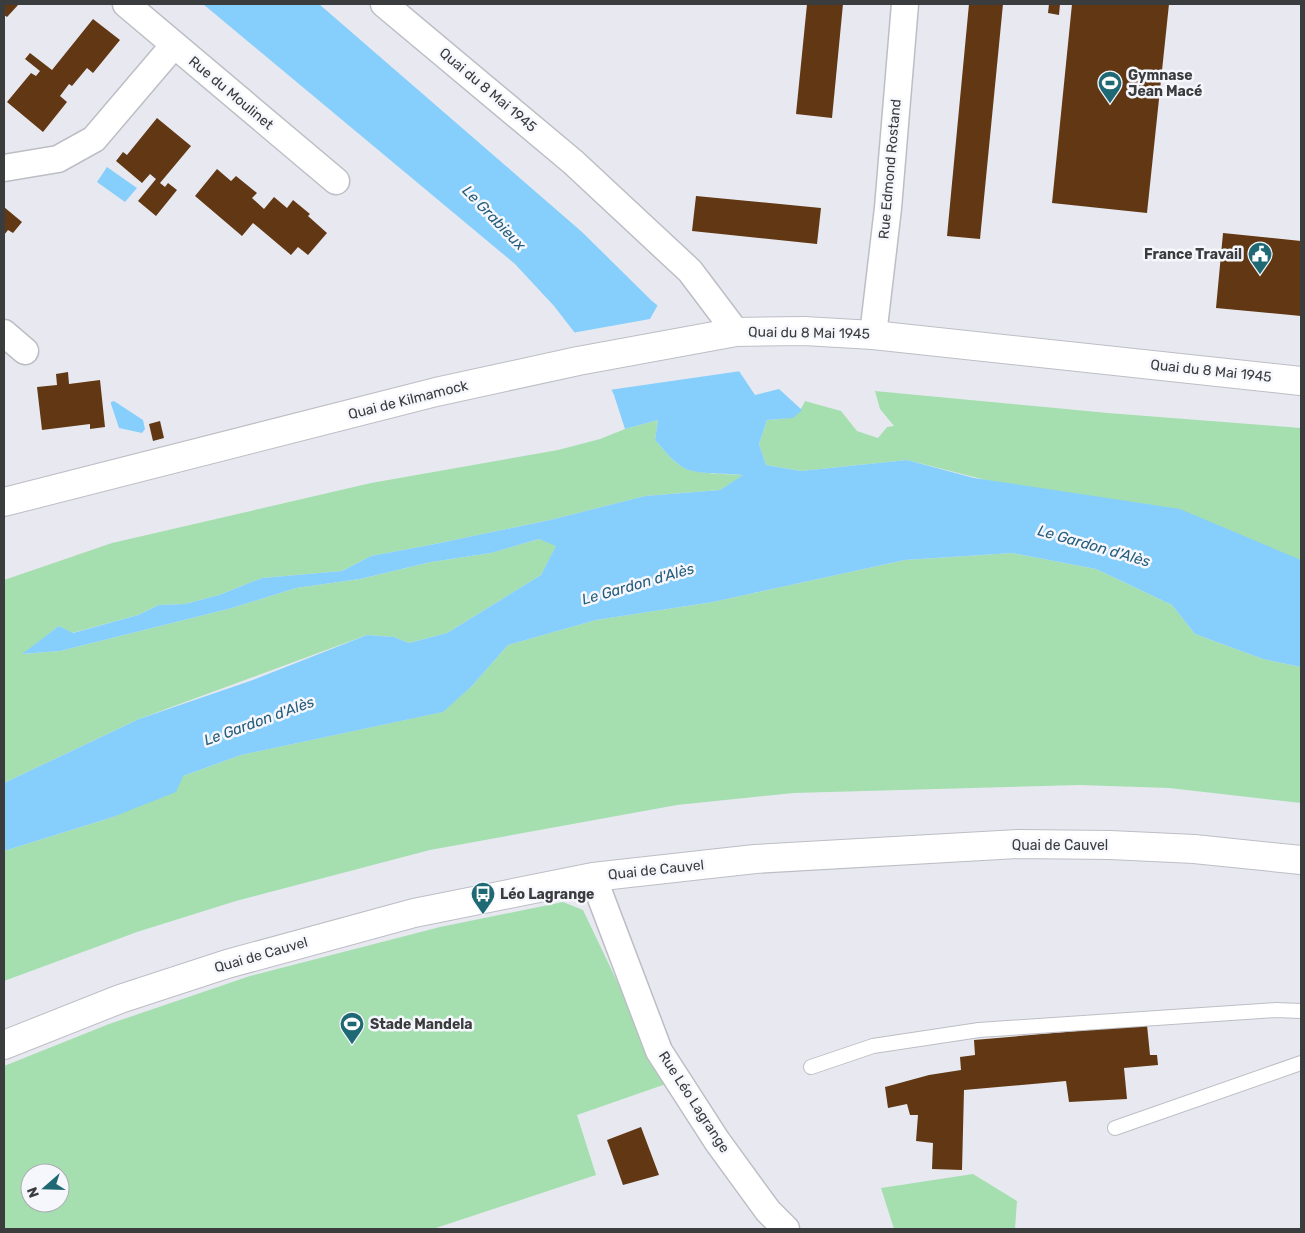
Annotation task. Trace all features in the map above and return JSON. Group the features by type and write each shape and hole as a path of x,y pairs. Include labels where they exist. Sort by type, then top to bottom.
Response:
{"main road":[{"name":"Quai du 8 Mai 1945","path":"724,334 804,332 873,334 1301,381"},
{"name":"Quai de Kilmamock","path":"4,502 436,392 578,361 724,334"},
{"name":"Quai de Kilmamock","path":"4,483 82,481"},
{"name":"Quai de Cauvel","path":"4,1045 120,999 227,964 414,913 593,877 755,859 1018,844 1110,845 1194,849 1301,860"}],"street":[{"name":"Rue du Moulinet","path":"126,4 336,181"},
{"name":"Quai du 8 Mai 1945","path":"384,4 573,162 690,272 724,334"},
{"name":"Rue Edmond Rostand","path":"873,334 888,208 906,4"},
{"path":"4,168 58,159 94,139 174,45"},
{"path":"4,333 25,351"},
{"name":"Rue Léo Lagrange","path":"593,877 659,1050 717,1140 768,1211 786,1229"}],"lane":[{"path":"811,1067 872,1046 978,1030 1276,1010 1301,1011"},
{"path":"1115,1128 1301,1064"}],"green space":[{"path":"875,391 1108,413 1301,428 1301,560 907,460 801,471 766,465 759,444 767,420 794,415 805,401 841,411 857,431 878,438 887,427 894,426 880,409"},
{"path":"658,420 655,440 668,455 684,468 713,473 744,475 720,490 645,496 550,520 371,556 342,571 262,578 219,595 185,604 159,605 138,615 72,633 59,626 23,654 60,651 232,608 296,588 360,579 431,562 491,553 539,539 557,545 541,575 447,633 409,643 394,637 367,635 139,719 4,783 4,580 112,543 371,483 558,450 600,439 625,429"},
{"path":"1012,553 1096,569 1172,605 1195,634 1263,659 1301,667 1301,803 1169,788 1079,785 794,793 677,805 430,850 236,901 137,932 4,981 4,851 113,817 183,776 241,755 442,712 471,687 508,645 596,620 713,602 905,560"},
{"name":"Stade Mandela","path":"563,902 583,910 666,1084 577,1115 596,1175 433,1229 4,1229 4,1066 109,1024 250,976 440,927"},
{"path":"973,1174 1017,1201 1015,1229 894,1229 881,1188"}],"water":[{"path":"203,4 319,4 582,232 652,301 739,371 755,395 779,389 802,410 793,418 767,420 759,444 766,465 801,471 907,460 974,478 1180,509 1301,560 1301,667 1263,659 1195,634 1172,605 1096,569 1012,553 905,560 713,602 596,620 508,645 471,687 443,712 241,755 183,776 176,792 113,817 4,851 4,783 139,719 250,681 367,635 394,637 409,643 447,633 541,575 556,546 539,539 491,553 431,562 360,579 296,588 232,608 60,651 22,654 59,626 73,633 138,615 159,605 185,604 219,595 262,578 342,571 371,556 550,520 645,496 720,490 743,475 696,472 684,468 668,455 655,440 658,420 625,429 614,395 599,364 554,306 515,264"},
{"path":"107,167 137,188 125,202 97,182"},
{"path":"114,401 143,420 145,429 142,433 119,428 111,404"}],"pier":[{"path":"659,303 741,371 609,390 597,365 572,333 650,319"}],"building":[{"path":"4,4 19,4 7,17 4,15"},
{"path":"807,4 843,4 832,118 796,114"},
{"path":"969,4 1003,4 980,239 947,236"},
{"path":"1049,4 1060,4 1059,15 1048,13"},
{"name":"Gymnase Jean Macé","path":"1072,4 1169,4 1147,213 1052,203"},
{"path":"93,19 120,40 93,73 87,68 72,86 69,84 60,96 67,102 43,132 7,102 31,73 36,76 40,71 25,59 30,53 52,70"},
{"path":"157,118 191,146 160,183 165,187 168,183 177,190 156,216 138,201 156,179 150,174 142,183 116,161 123,152 127,155"},
{"path":"217,169 231,181 236,176 257,193 252,198 264,209 274,197 287,208 293,200 310,214 308,216 327,233 308,255 298,247 291,255 253,223 242,236 195,196"},
{"path":"696,196 821,208 817,244 692,231"},
{"path":"4,207 22,222 13,233 8,230 4,235"},
{"name":"France Travail","path":"1223,233 1301,241 1301,316 1216,308"},
{"path":"68,372 69,384 100,380 105,427 90,429 90,424 42,430 37,387 57,385 56,374"},
{"path":"160,421 164,438 153,441 149,424"},
{"path":"1147,1025 1150,1055 1157,1055 1158,1065 1124,1068 1127,1099 1069,1102 1066,1081 964,1090 962,1170 932,1169 933,1143 916,1141 918,1115 910,1115 907,1104 888,1108 885,1087 929,1075 961,1070 960,1057 975,1055 974,1040"},
{"path":"641,1127 659,1175 623,1185 607,1140"}],"place":[{"name":"Gymnase Jean Macé","path":"1110,104"},
{"name":"France Travail","path":"1260,275"},
{"name":"Léo Lagrange","path":"483,915"},
{"name":"Stade Mandela","path":"352,1045"}],"water label":[{"name":"Le Grabieux","path":"494,218"},
{"name":"Le Gardon d'Alès","path":"1094,546"},
{"name":"Le Gardon d'Alès","path":"638,584"},
{"name":"Le Gardon d'Alès","path":"259,721"}]}
